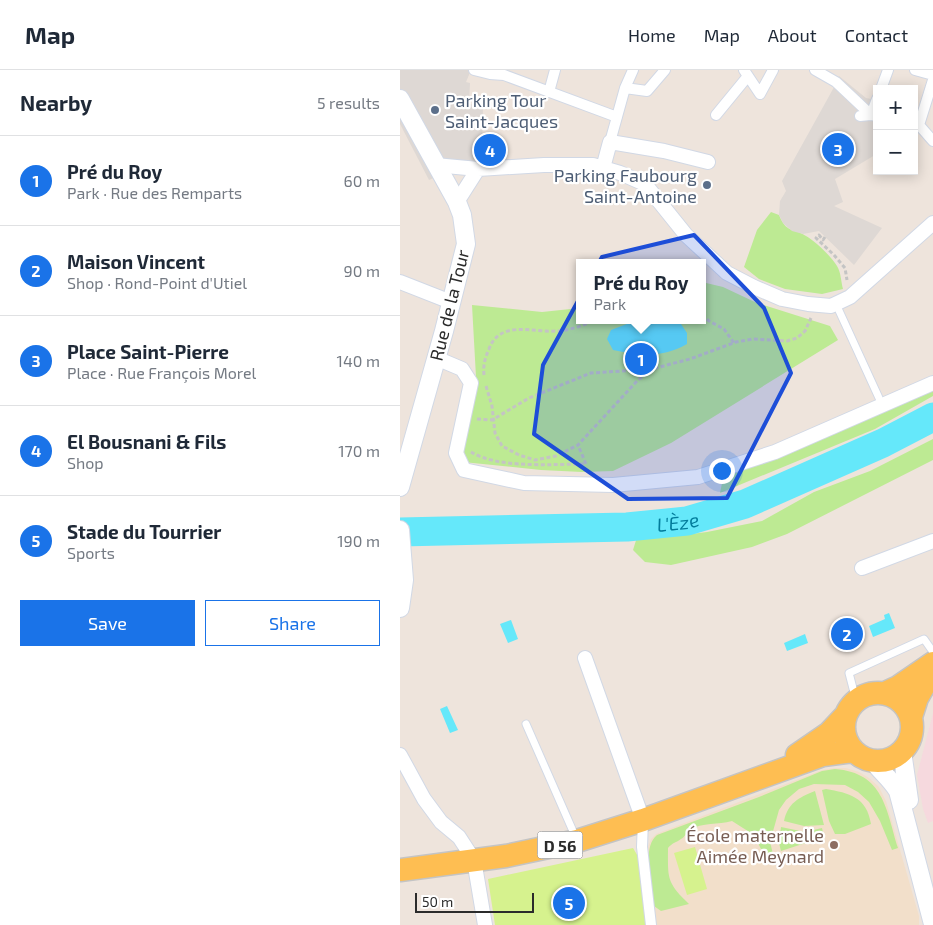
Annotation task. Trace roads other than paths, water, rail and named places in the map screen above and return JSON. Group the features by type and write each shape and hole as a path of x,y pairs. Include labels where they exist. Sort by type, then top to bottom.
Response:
{"main road":[{"path":"885,693 898,687 933,663"},
{"path":"911,717 907,708 894,696 885,693 871,693 850,708 843,726 844,735 853,751 866,759 884,761 894,757 908,744 911,736 911,717 917,698 933,670"},
{"name":"D 56","path":"761,777 829,733 850,708"},
{"name":"D 56","path":"474,860 539,850 577,841 643,820 823,755 853,751"},
{"path":"405,868 474,860"}],"street":[{"path":"474,70 504,75 616,117"},
{"path":"549,92 555,70"},
{"path":"603,168 616,117 633,70"},
{"path":"625,88 647,91 665,70"},
{"path":"716,115 746,73 760,94 773,70"},
{"path":"816,70 836,82 873,114"},
{"path":"882,85 888,70"},
{"path":"914,70 933,75"},
{"path":"918,122 933,80"},
{"name":"Rue de la Tour","path":"400,99 457,202 462,215 466,244 400,488"},
{"path":"860,116 873,115"},
{"path":"918,126 933,141"},
{"path":"610,142 664,150 708,162"},
{"path":"436,164 478,168 593,165 620,173 645,184 686,235 727,273 754,288 782,299 817,305 831,306 850,297 933,223"},
{"path":"457,202 478,168"},
{"path":"400,282 451,302"},
{"path":"436,358 462,369 471,383 456,453 464,470 524,483 613,485 698,478 775,452 933,383"},
{"path":"400,530 404,580 401,603"},
{"path":"862,568 933,541"},
{"path":"585,658 643,820 642,847 651,925"},
{"path":"902,751 905,784 915,832 933,886"},
{"path":"400,755 424,799 441,822 458,837 474,860 485,925"},
{"path":"873,761 890,778 898,791 933,924"}],"lane":[{"path":"836,304 880,398"},
{"path":"850,708 849,673 924,639 933,652"},
{"path":"526,724 577,841"}],"water":[{"path":"627,324 681,324 687,333 687,344 678,349 660,354 632,354 613,350 607,339 611,330"},
{"path":"889,613 895,628 873,637 869,626 885,619 884,615"},
{"path":"511,620 518,639 508,643 500,624"},
{"path":"805,634 808,643 787,651 784,643"},
{"path":"447,706 458,730 450,733 440,709"}],"waterway":[{"name":"L'Èze","path":"400,532 627,527 687,521 745,504 883,443 933,417"}],"place":[{"name":"Parking Tour Saint-Jacques","path":"435,110"},
{"name":"Place Saint-Pierre","path":"838,149"},
{"name":"El Bousnani & Fils","path":"490,150"},
{"name":"Parking Faubourg Saint-Antoine","path":"707,185"},
{"name":"Pré du Roy","path":"641,359"},
{"name":"Maison Vincent","path":"847,634"},
{"name":"École maternelle Aimée Meynard","path":"834,845"},
{"name":"Stade du Tourrier","path":"569,903"}]}
